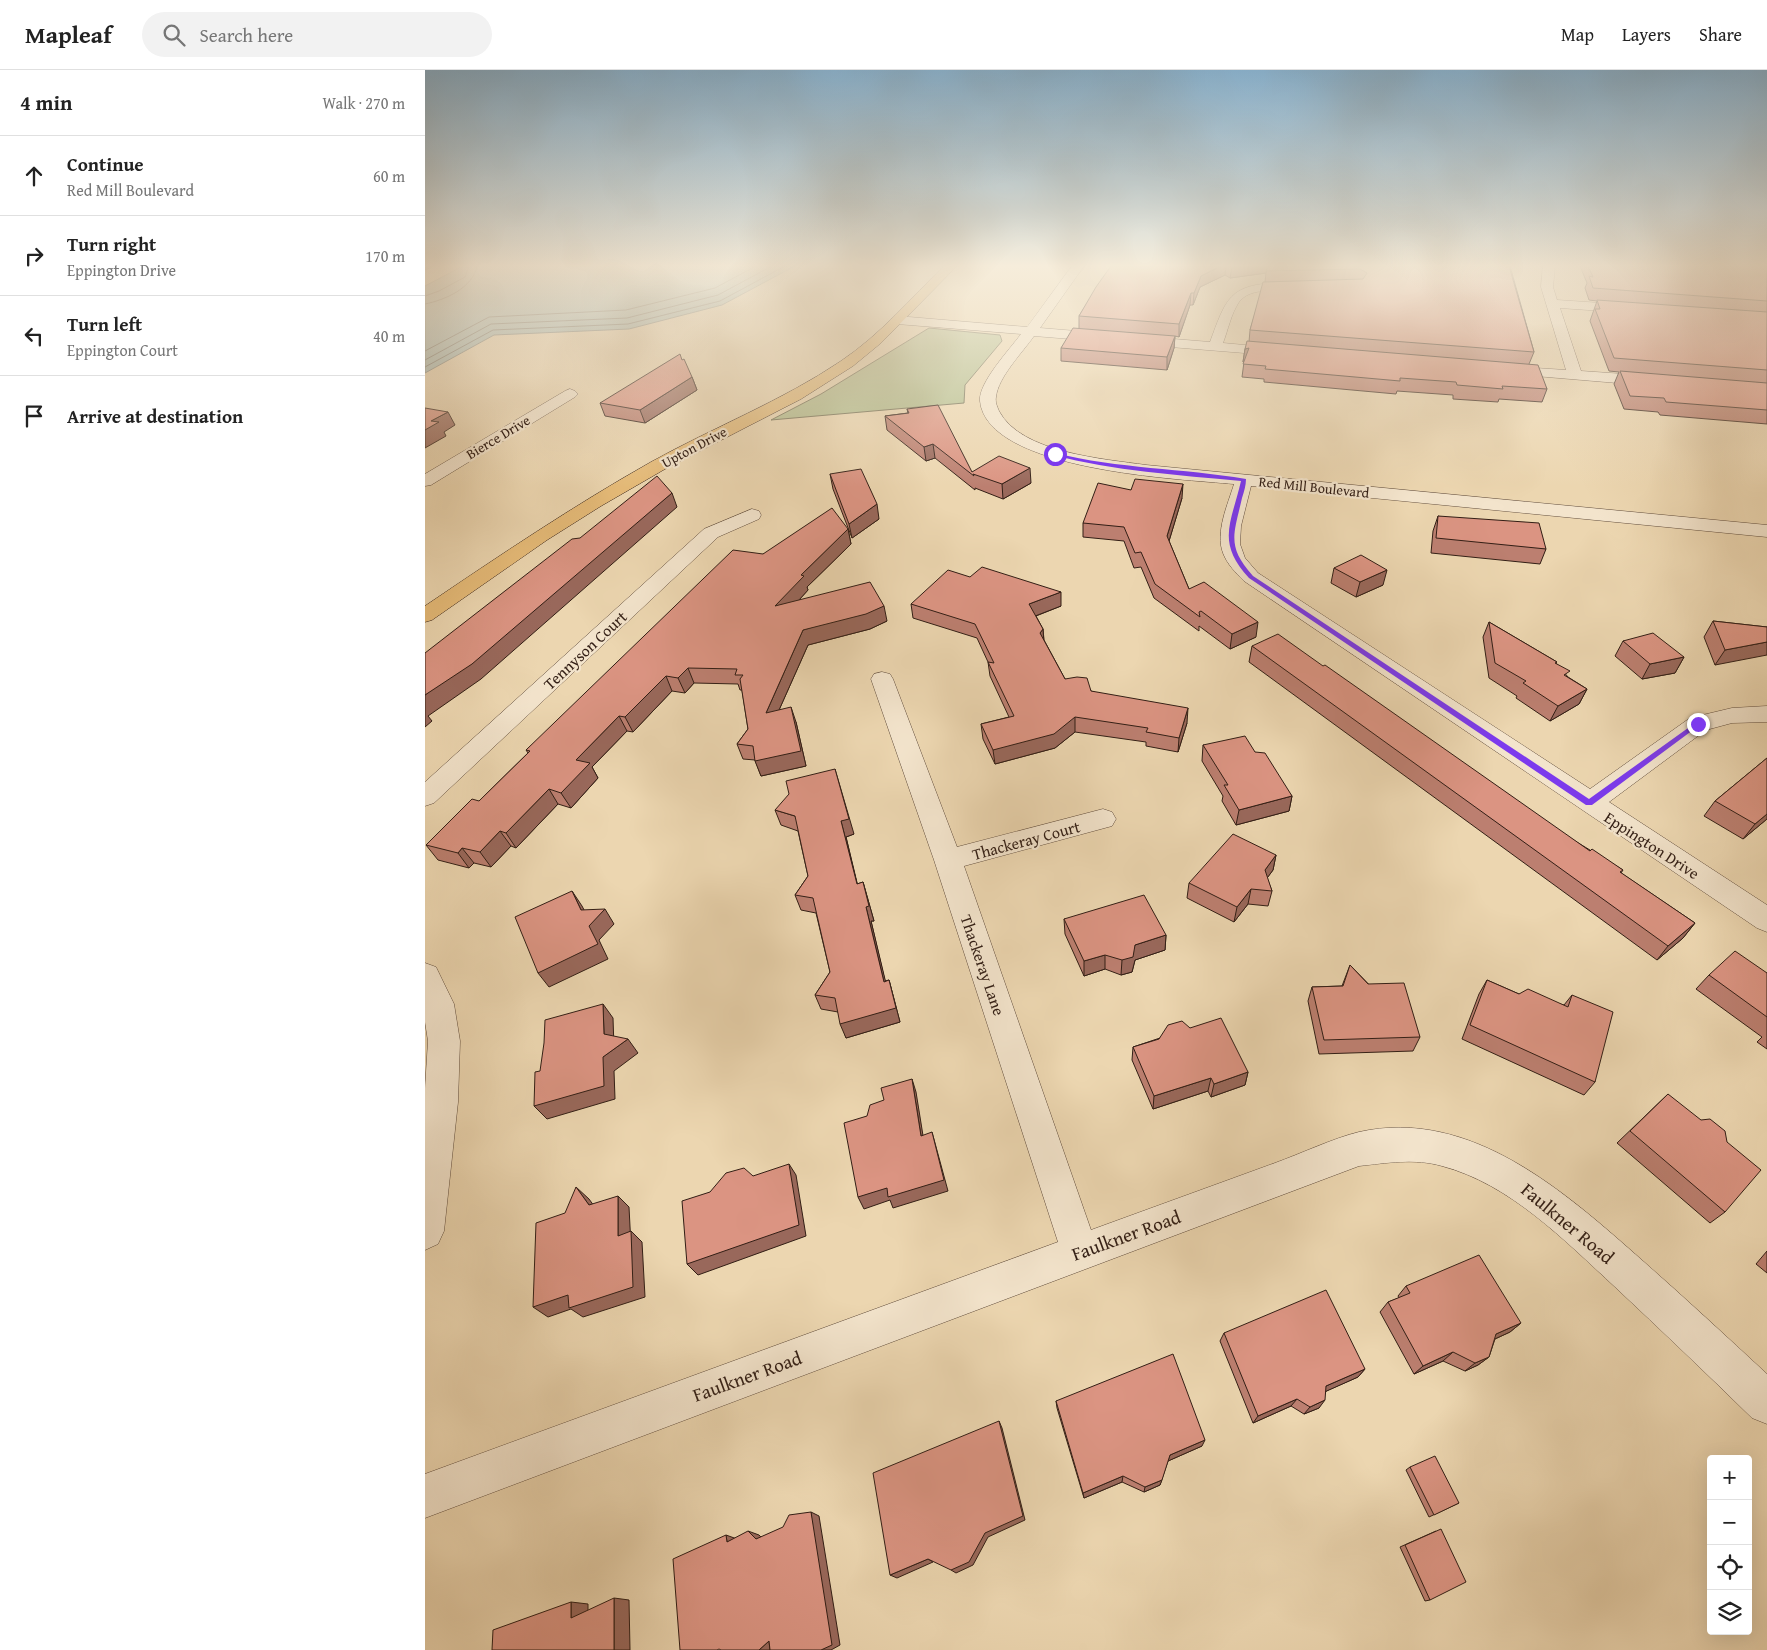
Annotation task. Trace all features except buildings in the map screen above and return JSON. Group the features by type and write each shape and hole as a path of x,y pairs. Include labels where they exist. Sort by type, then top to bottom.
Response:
{"main road":[{"name":"Upton Drive","path":"425,616 540,536 595,502 675,456 812,386 863,352 876,340"}],"street":[{"name":"Red Mill Boulevard","path":"1023,340 993,382 987,403 992,414 1001,426 1015,436 1055,454 1080,461 1147,470 1767,532"},
{"path":"1137,340 1293,353"},
{"path":"1215,346 1218,340"},
{"path":"1563,340 1575,375"},
{"path":"1488,368 1671,382"},
{"name":"Bierce Drive","path":"425,481 571,394"},
{"name":"Eppington Drive","path":"1244,480 1230,536 1232,551 1241,566 1251,577 1767,920"},
{"name":"Tennyson Court","path":"425,797 711,534 752,515"},
{"name":"Thackeray Lane","path":"882,679 948,860 1079,1252"},
{"path":"1589,803 1698,724 1714,718 1739,714 1767,714"},
{"name":"Thackeray Court","path":"948,860 1103,819"},
{"path":"425,976 438,1004 444,1041 441,1102 425,1231"},
{"name":"Faulkner Road","path":"425,1496 1079,1252 1359,1150 1399,1144 1440,1149 1474,1160 1517,1181 1551,1204 1670,1310 1767,1403"}],"green space":[{"path":"910,340 1002,341 965,385 964,403 771,420 821,394"}],"water":[{"path":"425,340 485,340 425,373"}],"route":[{"path":"1055,454 1080,461 1244,480 1230,536 1232,551 1241,566 1251,577 1589,803 1698,724"}]}
